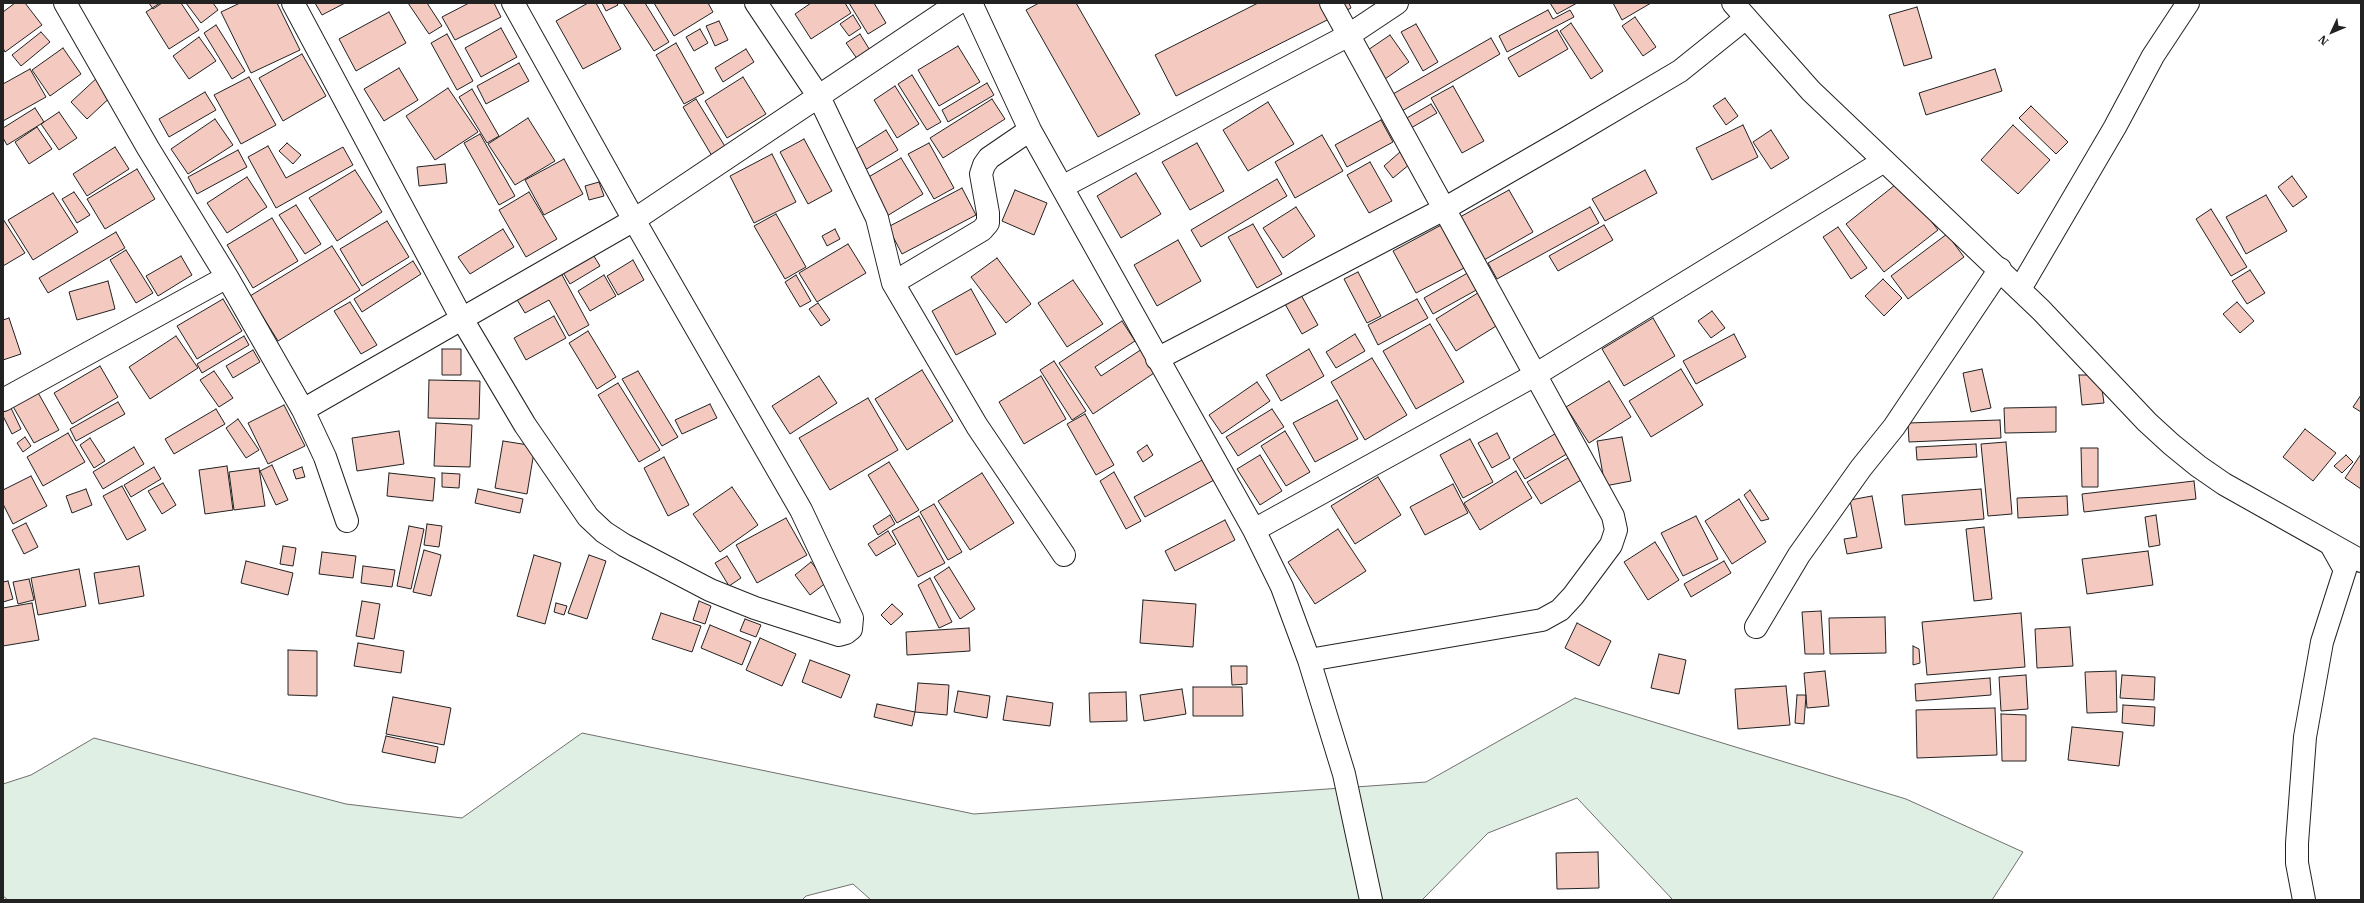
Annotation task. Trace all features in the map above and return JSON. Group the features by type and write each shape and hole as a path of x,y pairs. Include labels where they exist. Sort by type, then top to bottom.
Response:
{"street":[{"path":"65,3 148,148 227,277 303,410 325,457 346,521"},
{"path":"293,3 462,319 525,425 566,488 588,517 604,532 654,562 710,590 755,608 839,635 846,633 851,629 852,618 801,510 634,220 513,3"},
{"path":"756,3 819,97 877,218 893,284 977,426 1064,555"},
{"path":"303,410 634,220 958,3"},
{"path":"971,3 1030,130 1254,530 1282,587 1309,660 1344,774 1359,836 1371,900"},
{"path":"1309,660 1542,620 1560,610 1573,596 1611,545 1616,530 1613,516 1331,3"},
{"path":"1062,187 1349,35 1398,3"},
{"path":"2020,289 2115,127 2153,56 2188,3"},
{"path":"1157,359 1444,209 1680,72 1740,10 1811,91 2000,269 2148,422 2198,466 2224,484 2331,546 2361,561"},
{"path":"893,284 982,230 988,223 988,213 981,174 984,165 989,158 1030,130"},
{"path":"1254,530 1535,375 1884,161"},
{"path":"1756,627 1799,555 1857,474 1894,427 2000,269"},
{"path":"3,400 227,277"},
{"path":"2304,900 2297,863 2297,843 2305,737 2322,642 2345,570 2331,546"}],"green space":[{"path":"1575,698 1906,799 2023,852 1992,900 1673,900 1577,798 1488,833 1422,900 871,900 853,884 806,896 802,900 8,900 3,896 3,784 31,775 94,738 346,804 462,818 582,733 974,814 1426,782"}],"building":[{"path":"15,3 25,3 42,25 5,52 3,48 3,12"},
{"path":"149,3 162,3 153,9"},
{"path":"160,3 181,3 199,30 169,49 146,12"},
{"path":"186,3 213,3 218,10 201,23"},
{"path":"240,3 277,3 300,50 251,73 221,12"},
{"path":"315,3 345,3 322,15"},
{"path":"408,3 427,3 442,26 429,34"},
{"path":"469,3 494,3 501,17 455,40 442,17"},
{"path":"588,3 596,3 621,49 583,69 556,21"},
{"path":"602,3 616,3 618,5 606,11"},
{"path":"623,3 645,3 669,42 654,51"},
{"path":"654,3 708,3 713,12 674,36"},
{"path":"811,3 845,3 851,13 811,39 795,14"},
{"path":"849,3 874,3 886,23 868,34"},
{"path":"1039,3 1076,3 1140,114 1098,137 1026,10"},
{"path":"1258,3 1349,3 1351,8 1176,96 1155,55"},
{"path":"1550,3 1577,3 1557,14"},
{"path":"1613,3 1651,3 1622,20"},
{"path":"1917,7 1932,58 1904,66 1889,15"},
{"path":"1548,10 1553,19 1570,10 1574,17 1507,52 1499,36"},
{"path":"389,12 406,43 356,71 339,39"},
{"path":"853,15 861,28 849,36 840,24"},
{"path":"1635,17 1656,47 1643,56 1622,26"},
{"path":"719,21 728,40 715,46 706,26"},
{"path":"1571,23 1603,71 1591,79 1560,31"},
{"path":"1416,24 1438,62 1423,71 1401,32"},
{"path":"216,25 245,71 232,79 204,33"},
{"path":"501,28 517,57 481,77 465,48"},
{"path":"700,29 708,43 694,51 686,37"},
{"path":"1557,30 1568,49 1519,77 1508,58"},
{"path":"41,32 50,42 21,66 12,55"},
{"path":"447,34 473,81 457,90 431,43"},
{"path":"860,34 871,52 858,60 846,43"},
{"path":"1390,35 1409,62 1385,79 1365,52"},
{"path":"199,37 216,61 189,79 173,56"},
{"path":"1491,38 1500,54 1402,111 1393,94"},
{"path":"676,43 704,93 684,104 656,55"},
{"path":"958,46 980,82 939,106 918,70"},
{"path":"63,48 81,74 50,96 32,70"},
{"path":"746,49 754,62 723,82 715,68"},
{"path":"302,54 326,96 283,121 259,78"},
{"path":"519,63 529,81 486,104 477,86"},
{"path":"399,68 418,100 384,121 364,89"},
{"path":"30,69 46,97 3,121 3,84"},
{"path":"1995,69 2002,91 1926,115 1919,93"},
{"path":"912,75 941,122 927,130 898,84"},
{"path":"99,76 115,93 87,119 71,102"},
{"path":"249,77 276,125 241,144 214,95"},
{"path":"743,77 766,114 727,138 705,101"},
{"path":"987,83 994,95 948,122 942,110"},
{"path":"895,86 919,124 897,138 874,100"},
{"path":"1453,86 1484,141 1462,153 1431,98"},
{"path":"448,88 478,132 435,160 406,116"},
{"path":"472,89 499,136 487,143 459,97"},
{"path":"205,92 216,110 169,137 159,119"},
{"path":"1725,98 1738,116 1726,125 1713,106"},
{"path":"696,99 726,148 712,156 683,107"},
{"path":"992,99 1005,119 943,158 930,138"},
{"path":"1268,102 1294,144 1248,171 1223,130"},
{"path":"1431,104 1437,113 1411,128 1405,119"},
{"path":"2031,106 2068,142 2056,154 2019,118"},
{"path":"35,108 44,122 7,145 3,138 3,128"},
{"path":"59,112 77,138 59,150 41,124"},
{"path":"528,118 555,161 515,185 488,144"},
{"path":"215,119 233,145 188,174 171,149"},
{"path":"1381,120 1393,142 1347,167 1335,145"},
{"path":"1743,125 1758,157 1712,180 1696,148"},
{"path":"2013,125 2050,160 2018,194 1981,160"},
{"path":"37,127 52,149 29,164 15,142"},
{"path":"886,130 898,150 860,173 848,154"},
{"path":"1771,130 1789,158 1771,169 1753,142"},
{"path":"480,134 515,196 499,205 464,143"},
{"path":"1322,135 1343,171 1295,198 1275,162"},
{"path":"804,139 832,191 808,204 780,152"},
{"path":"287,143 301,155 293,164 279,151"},
{"path":"929,143 954,188 934,199 908,154"},
{"path":"1197,143 1224,191 1190,210 1162,162"},
{"path":"268,146 286,178 343,147 353,165 276,208 248,157"},
{"path":"115,147 129,169 87,196 73,174"},
{"path":"238,150 247,167 197,194 188,177"},
{"path":"1400,152 1410,164 1393,178 1384,166"},
{"path":"772,154 796,202 754,223 730,176"},
{"path":"901,158 923,194 882,219 860,182"},
{"path":"564,159 583,194 544,215 525,180"},
{"path":"1370,162 1392,201 1369,213 1347,175"},
{"path":"445,164 447,183 419,186 417,167"},
{"path":"137,169 155,199 105,229 87,199"},
{"path":"355,170 382,212 337,241 309,198"},
{"path":"1645,170 1657,193 1605,221 1592,199"},
{"path":"1136,173 1161,214 1121,238 1097,196"},
{"path":"2292,176 2307,197 2293,207 2278,187"},
{"path":"247,177 267,207 227,233 207,203"},
{"path":"1277,179 1287,196 1201,247 1191,230"},
{"path":"1900,181 1938,230 1884,272 1846,224"},
{"path":"599,182 604,196 589,200 585,186"},
{"path":"962,188 976,215 902,254 888,227"},
{"path":"1015,190 1047,203 1034,235 1002,221"},
{"path":"1509,190 1533,232 1484,260 1460,217"},
{"path":"74,192 90,215 77,223 62,199"},
{"path":"529,192 557,239 526,257 499,210"},
{"path":"53,193 78,232 33,260 8,220"},
{"path":"2266,195 2287,231 2246,254 2226,217"},
{"path":"296,205 321,244 305,254 279,215"},
{"path":"1296,207 1315,236 1283,258 1263,228"},
{"path":"1590,207 1599,223 1497,279 1488,263"},
{"path":"2211,209 2247,267 2231,276 2196,219"},
{"path":"776,214 806,267 785,279 754,226"},
{"path":"272,218 298,261 253,288 227,245"},
{"path":"3,219 25,253 3,266"},
{"path":"387,221 409,257 362,286 340,249"},
{"path":"1445,223 1468,266 1416,293 1393,251"},
{"path":"1253,224 1282,274 1257,288 1228,237"},
{"path":"1604,225 1613,240 1558,271 1549,256"},
{"path":"1838,227 1867,268 1851,279 1823,237"},
{"path":"503,229 514,247 470,274 458,257"},
{"path":"835,229 840,239 827,246 822,236"},
{"path":"116,232 125,248 48,293 39,278"},
{"path":"1947,234 1964,257 1908,299 1891,276"},
{"path":"1178,240 1201,281 1157,306 1134,265"},
{"path":"848,244 866,273 817,302 799,273"},
{"path":"332,246 360,290 278,341 250,296"},
{"path":"589,248 600,266 570,284 559,266"},
{"path":"126,250 153,293 136,303 110,260"},
{"path":"181,256 192,275 158,296 146,276"},
{"path":"997,258 1031,304 1006,323 971,277"},
{"path":"633,260 644,280 618,295 607,276"},
{"path":"413,261 421,274 362,312 354,299"},
{"path":"2250,270 2265,293 2247,304 2232,281"},
{"path":"1471,271 1480,288 1433,314 1424,298"},
{"path":"1358,272 1381,316 1367,323 1344,279"},
{"path":"561,273 589,325 569,336 549,300 525,313 516,298"},
{"path":"604,275 616,296 590,311 578,291"},
{"path":"796,275 811,301 800,307 785,282"},
{"path":"1883,279 1902,298 1884,316 1865,296"},
{"path":"1073,280 1103,324 1067,347 1038,303"},
{"path":"108,281 115,309 77,320 69,292"},
{"path":"971,289 996,334 956,355 932,311"},
{"path":"1481,291 1501,323 1456,351 1436,319"},
{"path":"1301,295 1318,325 1302,334 1285,304"},
{"path":"223,299 242,331 197,359 177,326"},
{"path":"1417,299 1428,318 1378,345 1368,325"},
{"path":"350,302 377,345 361,354 334,311"},
{"path":"2237,302 2254,321 2240,333 2223,314"},
{"path":"818,303 830,320 821,326 809,309"},
{"path":"1712,311 1725,328 1711,338 1698,321"},
{"path":"554,316 566,338 526,360 514,338"},
{"path":"9,318 21,354 3,360 3,320"},
{"path":"1653,318 1675,356 1624,386 1602,349"},
{"path":"1122,321 1135,341 1095,367 1101,376 1142,349 1157,371 1093,414 1059,363"},
{"path":"1430,324 1464,382 1416,409 1383,351"},
{"path":"588,331 616,377 597,389 569,343"},
{"path":"1355,334 1365,351 1336,368 1326,352"},
{"path":"1734,334 1746,357 1696,384 1683,361"},
{"path":"176,336 198,368 150,399 129,367"},
{"path":"244,336 249,345 202,373 197,364"},
{"path":"442,349 461,349 461,375 442,375"},
{"path":"1309,349 1324,376 1281,401 1266,375"},
{"path":"253,350 260,362 233,378 226,366"},
{"path":"1372,358 1407,415 1365,440 1331,382"},
{"path":"1054,361 1086,411 1072,420 1040,370"},
{"path":"100,366 118,397 72,424 54,393"},
{"path":"1681,369 1703,405 1651,437 1629,401"},
{"path":"1982,369 1991,408 1971,412 1963,373"},
{"path":"922,370 953,421 907,450 875,399"},
{"path":"214,371 233,398 219,407 200,380"},
{"path":"638,371 678,437 662,446 622,379"},
{"path":"2079,375 2100,375 2104,403 2082,405"},
{"path":"819,376 837,403 790,434 772,406"},
{"path":"1041,376 1066,419 1024,444 999,402"},
{"path":"429,380 480,381 479,419 428,418"},
{"path":"1609,381 1631,417 1589,443 1566,407"},
{"path":"1257,382 1270,401 1222,434 1209,415"},
{"path":"618,383 660,450 639,462 598,395"},
{"path":"36,389 59,430 34,443 11,403"},
{"path":"2361,395 2361,412 2353,407"},
{"path":"868,398 898,450 830,490 799,438"},
{"path":"1337,400 1358,439 1315,462 1293,423"},
{"path":"118,402 125,414 76,441 70,429"},
{"path":"710,404 717,418 682,434 675,420"},
{"path":"284,405 305,446 268,464 248,423"},
{"path":"2056,407 2056,432 2005,433 2004,408"},
{"path":"11,408 21,429 12,434 3,416 3,412"},
{"path":"216,409 225,424 174,454 165,439"},
{"path":"1272,409 1284,427 1238,456 1226,437"},
{"path":"1085,414 1114,465 1096,475 1067,424"},
{"path":"238,419 259,450 246,458 226,428"},
{"path":"2000,420 2001,438 1909,442 1908,423"},
{"path":"436,423 472,425 470,467 434,466"},
{"path":"2305,429 2336,453 2313,481 2283,457"},
{"path":"399,431 404,464 357,471 352,438"},
{"path":"1285,431 1310,472 1286,486 1261,446"},
{"path":"1558,432 1570,452 1525,479 1513,459"},
{"path":"68,433 85,462 43,486 27,457"},
{"path":"1497,433 1510,458 1492,468 1478,443"},
{"path":"25,437 31,446 23,452 17,443"},
{"path":"1622,437 1631,481 1605,486 1597,441"},
{"path":"90,438 105,461 94,468 80,445"},
{"path":"1470,439 1493,482 1463,498 1440,455"},
{"path":"503,441 535,446 527,494 495,488"},
{"path":"2006,442 2012,514 1988,516 1981,444"},
{"path":"1976,444 1977,457 1917,460 1916,447"},
{"path":"1147,445 1153,455 1143,462 1137,452"},
{"path":"134,447 144,464 103,489 93,472"},
{"path":"2081,448 2098,448 2098,487 2082,487"},
{"path":"2361,454 2361,489 2345,478"},
{"path":"1260,455 1282,491 1260,505 1237,469"},
{"path":"1573,455 1586,477 1541,504 1527,482"},
{"path":"2346,455 2353,462 2342,473 2334,466"},
{"path":"664,457 689,505 668,516 644,468"},
{"path":"1204,459 1216,479 1145,517 1134,497"},
{"path":"889,462 919,510 897,523 868,475"},
{"path":"272,465 288,500 276,505 260,471"},
{"path":"227,466 233,510 205,514 199,470"},
{"path":"154,467 161,479 131,497 124,485"},
{"path":"302,467 305,477 296,479 293,470"},
{"path":"259,468 265,506 234,510 229,472"},
{"path":"1516,471 1532,498 1480,530 1464,503"},
{"path":"1114,472 1141,521 1126,529 1100,481"},
{"path":"389,473 435,478 433,501 387,496"},
{"path":"442,473 460,474 459,488 442,487"},
{"path":"982,473 1014,523 970,550 938,501"},
{"path":"31,476 47,506 13,524 3,504 3,490"},
{"path":"1378,477 1401,515 1355,544 1331,506"},
{"path":"2194,481 2196,499 2084,512 2082,494"},
{"path":"163,483 176,505 162,514 148,491"},
{"path":"1453,484 1468,513 1425,535 1410,507"},
{"path":"122,486 146,530 127,540 103,496"},
{"path":"732,487 758,525 720,552 693,514"},
{"path":"86,489 92,505 72,513 66,496"},
{"path":"478,489 523,499 520,513 475,503"},
{"path":"1981,489 1984,519 1905,525 1902,495"},
{"path":"1750,490 1769,519 1761,521 1744,495"},
{"path":"1872,496 1882,548 1847,554 1844,539 1857,537 1850,500"},
{"path":"2067,496 2068,515 2018,518 2017,498"},
{"path":"1739,499 1766,542 1732,564 1705,521"},
{"path":"934,504 962,552 948,560 920,512"},
{"path":"890,515 895,524 878,535 873,526"},
{"path":"2156,515 2160,545 2149,547 2145,517"},
{"path":"919,516 945,563 918,577 892,531"},
{"path":"1696,516 1718,559 1683,576 1661,533"},
{"path":"786,518 807,555 757,583 736,545"},
{"path":"1225,520 1235,540 1175,571 1165,551"},
{"path":"26,523 38,547 24,554 12,530"},
{"path":"427,524 442,526 439,547 424,545"},
{"path":"409,526 424,529 411,589 397,586"},
{"path":"1984,527 1992,599 1974,601 1966,529"},
{"path":"1338,529 1366,571 1315,604 1288,562"},
{"path":"888,531 896,544 876,556 868,544"},
{"path":"1655,542 1679,580 1648,600 1624,562"},
{"path":"283,546 296,548 293,566 280,564"},
{"path":"424,550 441,555 431,596 413,592"},
{"path":"2148,551 2153,585 2087,594 2082,559"},
{"path":"322,552 356,556 353,578 319,574"},
{"path":"534,555 561,563 545,624 517,616"},
{"path":"589,555 606,561 587,619 568,613"},
{"path":"727,556 741,578 729,586 715,563"},
{"path":"246,561 293,573 288,595 241,583"},
{"path":"1724,561 1731,573 1691,597 1684,584"},
{"path":"811,562 827,582 810,595 795,575"},
{"path":"139,566 144,596 99,604 94,573"},
{"path":"363,566 395,570 392,587 361,583"},
{"path":"949,567 975,609 960,619 934,577"},
{"path":"79,569 86,606 38,615 31,578"},
{"path":"930,578 952,622 939,628 918,585"},
{"path":"29,579 34,600 18,604 13,582"},
{"path":"8,581 13,599 3,602 3,582"},
{"path":"1143,600 1196,604 1193,647 1140,643"},
{"path":"362,601 380,604 374,639 356,636"},
{"path":"699,601 711,606 705,624 693,620"},
{"path":"32,603 39,640 3,646 3,608"},
{"path":"556,603 567,606 564,615 554,612"},
{"path":"892,604 903,614 891,625 881,615"},
{"path":"1821,611 1824,654 1805,654 1802,612"},
{"path":"661,613 701,626 692,652 652,639"},
{"path":"2021,613 2025,667 1927,675 1922,622"},
{"path":"1885,617 1886,653 1830,654 1829,618"},
{"path":"745,619 761,625 756,637 740,631"},
{"path":"1577,623 1611,641 1599,666 1565,648"},
{"path":"710,625 751,642 742,665 701,648"},
{"path":"2070,627 2073,666 2037,668 2035,629"},
{"path":"969,628 970,651 907,655 906,632"},
{"path":"760,638 796,654 782,686 746,670"},
{"path":"358,643 404,651 401,673 354,666"},
{"path":"1913,646 1919,649 1920,663 1913,665"},
{"path":"288,650 317,651 317,696 288,695"},
{"path":"1659,654 1686,660 1679,694 1651,688"},
{"path":"810,660 850,675 841,698 802,682"},
{"path":"1231,666 1247,666 1247,684 1232,685"},
{"path":"1825,671 1829,706 1807,708 1804,673"},
{"path":"2116,671 2117,712 2087,713 2085,672"},
{"path":"2026,675 2028,709 2001,711 1999,677"},
{"path":"2122,675 2155,677 2154,700 2120,698"},
{"path":"1990,678 1991,695 1916,701 1915,684"},
{"path":"918,683 949,685 947,715 915,712"},
{"path":"1786,686 1790,725 1738,729 1735,689"},
{"path":"1193,687 1242,687 1243,716 1193,716"},
{"path":"1182,689 1186,714 1144,721 1140,695"},
{"path":"958,691 990,696 987,718 954,712"},
{"path":"1126,692 1127,721 1090,722 1089,693"},
{"path":"1797,695 1806,695 1804,724 1795,723"},
{"path":"1007,696 1053,703 1050,726 1003,720"},
{"path":"393,697 451,708 444,745 386,734"},
{"path":"877,704 915,712 912,726 874,717"},
{"path":"2123,705 2155,707 2154,726 2122,723"},
{"path":"1995,708 1997,755 1917,758 1916,710"},
{"path":"2001,714 2026,715 2026,761 2002,761"},
{"path":"2072,727 2123,732 2119,766 2068,760"},
{"path":"386,736 438,747 435,763 382,752"},
{"path":"1598,852 1599,888 1557,889 1556,853"}]}
